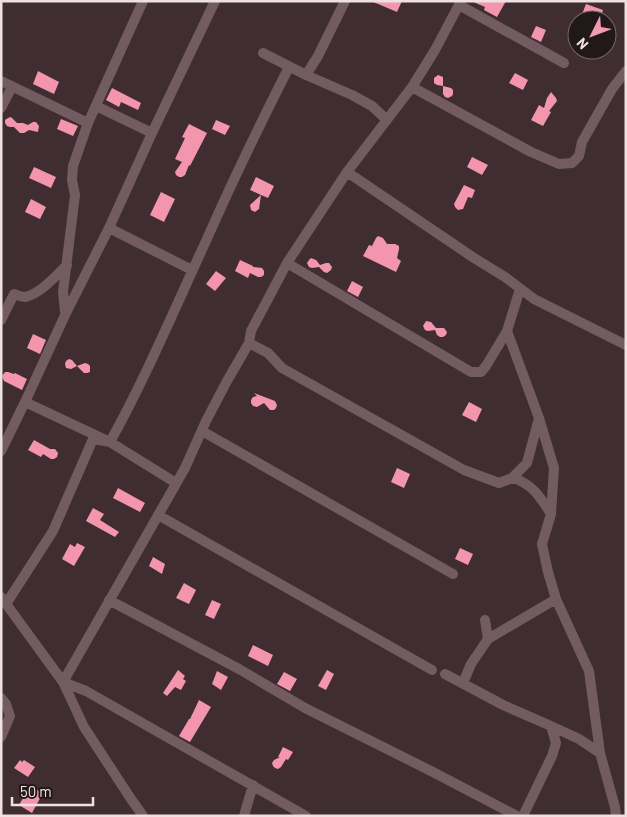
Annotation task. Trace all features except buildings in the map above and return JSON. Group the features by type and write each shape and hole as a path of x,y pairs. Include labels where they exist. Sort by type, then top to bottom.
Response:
{"street":[{"path":"66,313 64,292 75,195 72,180 73,166 88,123 143,1"},
{"path":"1,451 216,1"},
{"path":"306,75 318,56 345,1"},
{"path":"63,682 176,483 206,421 249,343 251,331 287,263 347,172 412,87 460,3 564,63"},
{"path":"263,53 289,67 352,95 372,106 387,120"},
{"path":"110,442 150,363 255,135 289,67"},
{"path":"412,87 531,152 559,164 572,163 579,156 582,142 612,89 626,71"},
{"path":"1,81 88,123"},
{"path":"1,108 12,86"},
{"path":"96,106 152,133"},
{"path":"347,172 505,277 534,300 626,345"},
{"path":"109,228 192,270"},
{"path":"287,263 471,372 481,372 507,331 520,288"},
{"path":"1,320 14,294 24,297 36,292 67,265"},
{"path":"507,331 539,418 554,468 551,514 542,544 556,600 589,671 600,753 616,816"},
{"path":"249,343 268,353 282,368 464,470 499,482 512,478 527,462 539,418"},
{"path":"25,402 110,442 176,483"},
{"path":"202,431 453,574"},
{"path":"110,442 93,439 53,530 4,600 63,682 84,726 130,799 143,816"},
{"path":"512,478 530,485 551,514"},
{"path":"158,515 432,670"},
{"path":"110,600 239,669 305,708 517,816"},
{"path":"463,683 471,664 488,639 556,600"},
{"path":"485,620 488,639"},
{"path":"445,674 503,706 579,739 600,753"},
{"path":"63,682 86,691 306,816"},
{"path":"1,698 6,704 10,716 1,737"},
{"path":"523,816 552,756 556,743 551,726"},
{"path":"244,816 253,785"}]}
